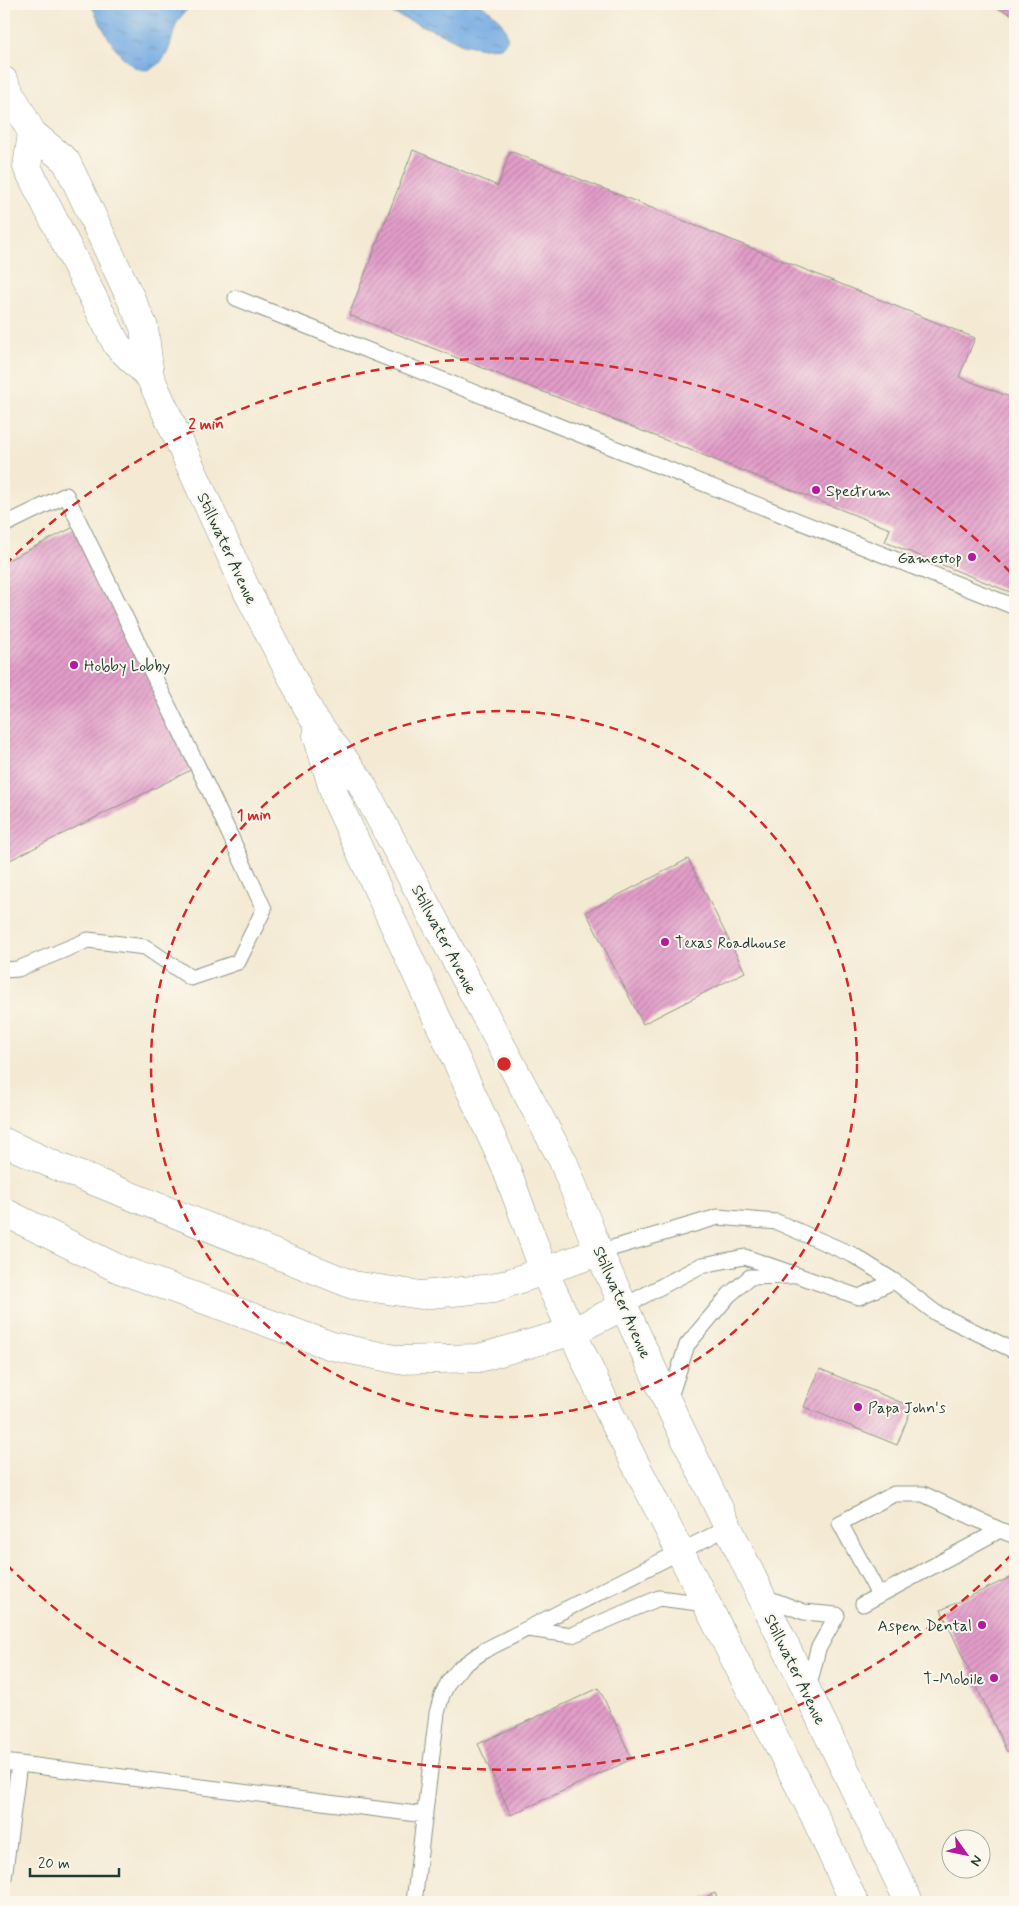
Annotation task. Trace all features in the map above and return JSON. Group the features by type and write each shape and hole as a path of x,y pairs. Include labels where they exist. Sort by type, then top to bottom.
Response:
{"main road":[{"name":"Stillwater Avenue","path":"4,81 32,133 66,161 81,192 144,327 150,376 247,591 312,716 360,782 564,1161 599,1252 668,1403 909,1902"},
{"name":"Stillwater Avenue","path":"32,133 27,167 117,345 150,376"},
{"name":"Stillwater Avenue","path":"312,716 336,799 506,1168 544,1271 574,1331 611,1416 814,1815 854,1902"},
{"path":"4,1142 56,1166 353,1285 421,1296 494,1288 599,1252"},
{"path":"4,1212 119,1269"},
{"path":"4,1234 33,1241 119,1269 332,1346 399,1360 479,1358 574,1331 624,1306"}],"lane":[{"path":"236,298 1015,607"},
{"path":"4,525 66,495 211,794 264,909 238,962 191,978 146,947 88,940 18,969 4,970"},
{"path":"599,1252 718,1217 777,1222 853,1256 894,1281 936,1313 1015,1351"},
{"path":"624,1306 702,1265 745,1257 859,1297 894,1281"},
{"path":"668,1403 687,1345 729,1295 750,1277 799,1276"},
{"path":"879,1595 840,1523 894,1494 923,1494 1015,1536"},
{"path":"414,1902 437,1713 449,1681 460,1667 485,1650 727,1528"},
{"path":"863,1604 1000,1530"},
{"path":"760,1596 804,1612 837,1614 818,1649 807,1693"},
{"path":"527,1629 572,1635 659,1598 706,1604"},
{"path":"4,1878 11,1763 425,1815"}],"water":[{"path":"91,4 193,4 177,22 170,46 164,58 153,68 141,69 130,64 120,54 102,27"},
{"path":"370,4 481,4 495,15 502,24 507,34 507,40 501,47 483,48 462,44 443,34"}],"building":[{"path":"997,4 1015,4 1015,16 995,7"},
{"path":"413,150 498,186 510,151 975,338 959,377 1015,399 1015,594 885,542 890,529 349,315"},
{"name":"Hobby Lobby","path":"76,526 195,768 4,863 4,562"},
{"name":"Texas Roadhouse","path":"688,859 745,972 643,1024 586,912"},
{"name":"Papa John's","path":"820,1369 912,1407 897,1445 804,1407"},
{"path":"1015,1575 1015,1748 1007,1752 941,1610"},
{"path":"599,1688 632,1759 511,1815 478,1744"},
{"path":"715,1893 719,1902 696,1902"}],"place":[{"name":"Spectrum","path":"816,490"},
{"name":"Gamestop","path":"972,557"},
{"name":"Hobby Lobby","path":"74,665"},
{"name":"Texas Roadhouse","path":"665,942"},
{"name":"Papa John's","path":"858,1407"},
{"name":"Aspen Dental","path":"982,1625"},
{"name":"T-Mobile","path":"994,1678"}]}
